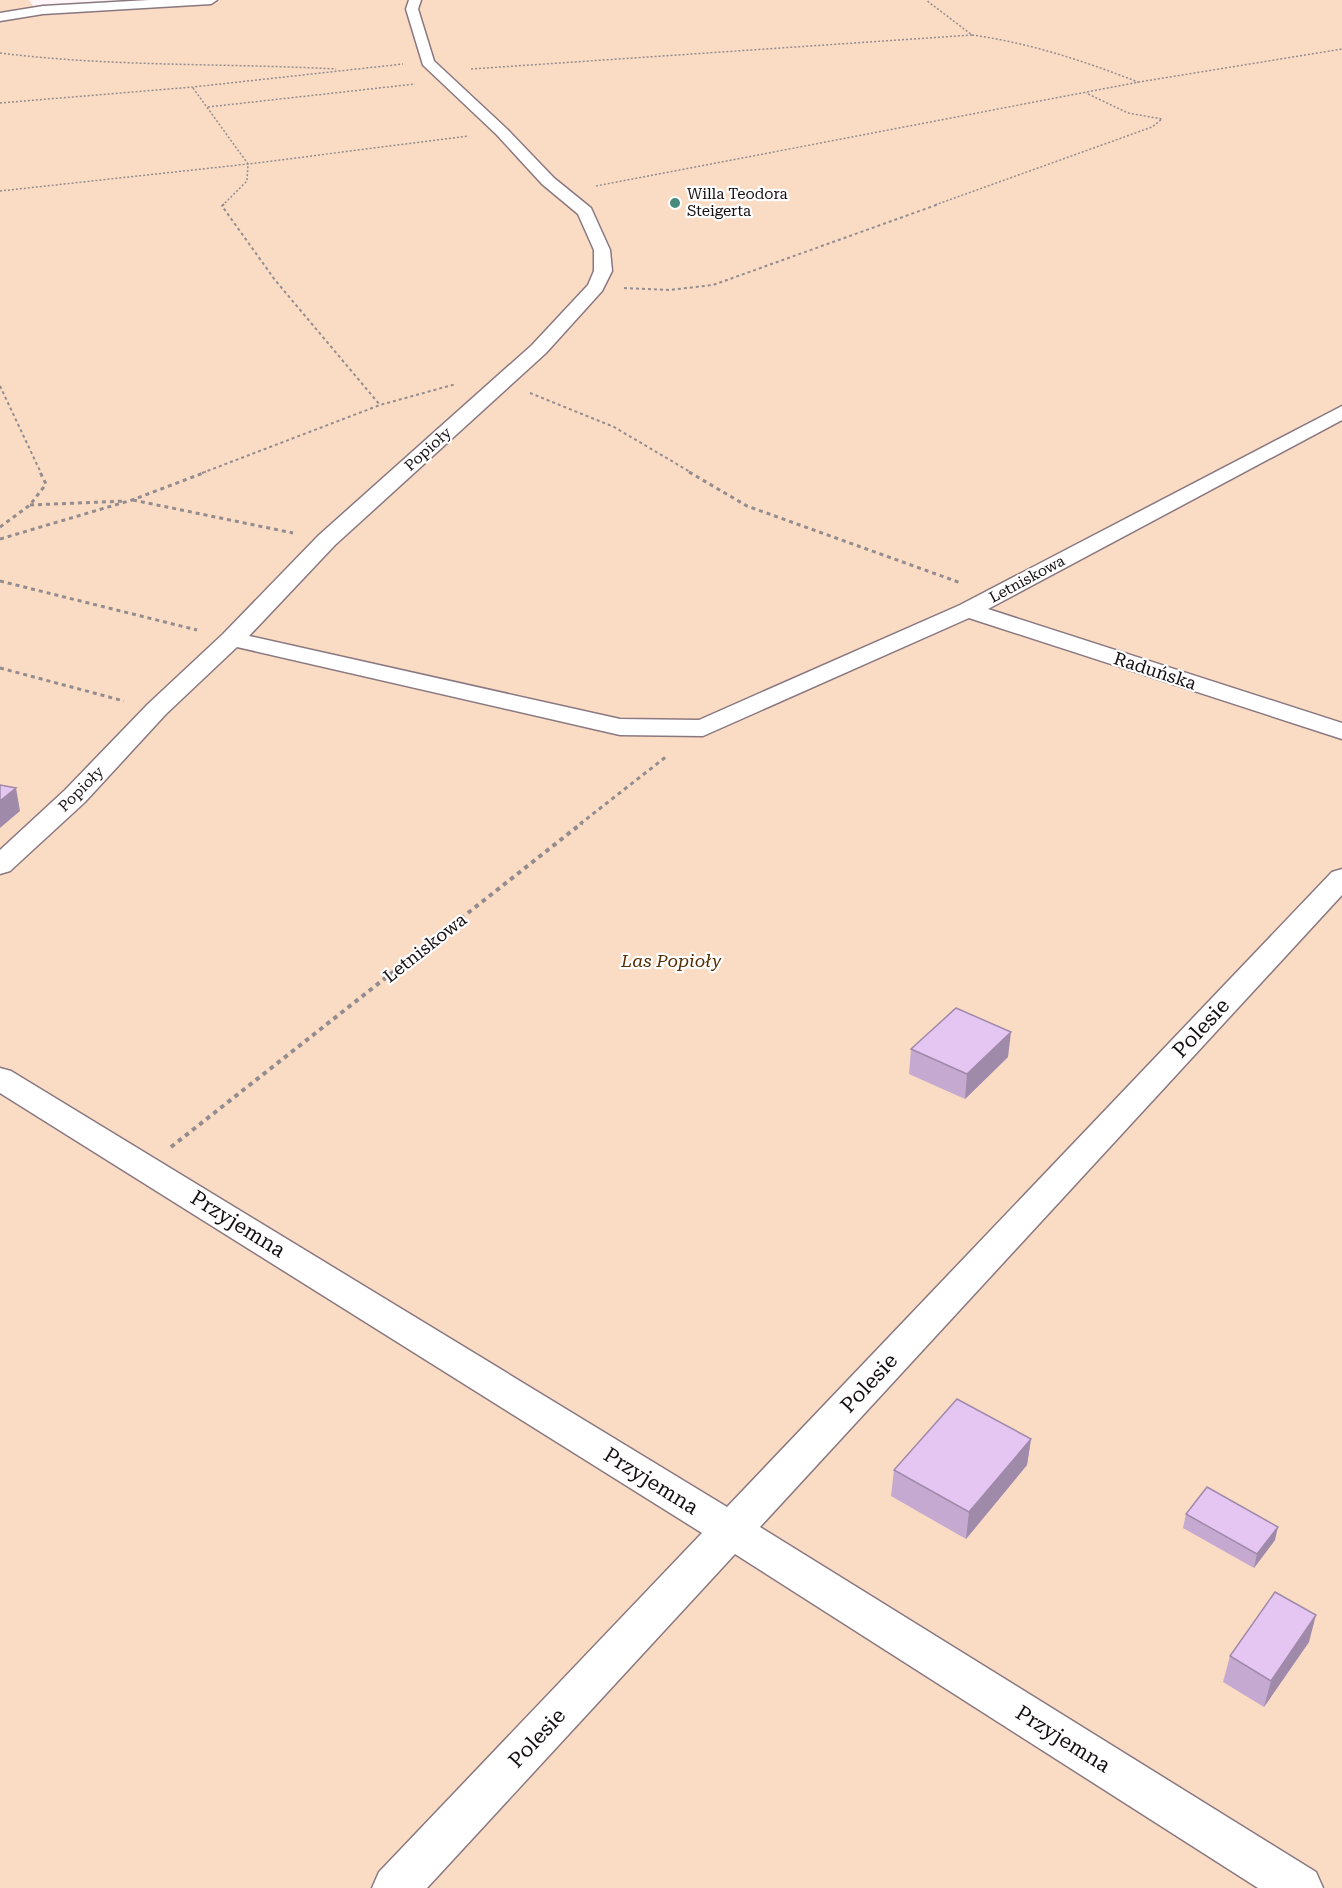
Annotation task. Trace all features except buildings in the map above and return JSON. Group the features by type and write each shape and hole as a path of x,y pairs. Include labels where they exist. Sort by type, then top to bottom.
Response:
{"street":[{"path":"34,0 43,10"},
{"path":"0,17 43,10 211,0"},
{"path":"415,0 412,9 437,71 502,132 548,181 585,211 599,239 603,271 596,287"},
{"name":"Popioły","path":"0,865 75,796 157,710 232,639 327,540 539,349 596,287"},
{"name":"Letniskowa","path":"232,639 620,727 703,728 968,610 1342,412"},
{"name":"Raduńska","path":"968,610 1342,731"},
{"name":"Polesie","path":"396,1888 1342,878"},
{"name":"Przyjemna","path":"0,1078 731,1530 1299,1888"}],"path":[{"path":"926,0 972,35"},
{"path":"207,108 437,71 972,35 1006,38 1100,67 1138,82"},
{"path":"563,193 1138,82 1342,49"},
{"path":"0,53 66,62 112,60 153,65 243,64 326,70 437,71"},
{"path":"0,104 360,69"},
{"path":"193,87 248,164 247,181 222,206 275,280 380,405"},
{"path":"596,287 669,290 713,285 1152,127 1162,119 1128,113 1084,93"},
{"path":"0,191 248,164 502,132"},
{"path":"501,382 614,427 747,506 996,596"},
{"path":"0,539 132,500 380,405 460,383"},
{"path":"0,386 46,484 30,505 0,527"},
{"path":"30,505 132,500 327,540"},
{"path":"0,581 232,639"},
{"path":"0,668 157,710"},
{"name":"Letniskowa","path":"146,1167 703,728"}],"green space":[{"name":"Las Popioły","path":"0,0 29,0 36,10 204,0 1342,0 1342,1888 0,1888"}],"place":[{"name":"Willa Teodora Steigerta","path":"675,203"}]}
